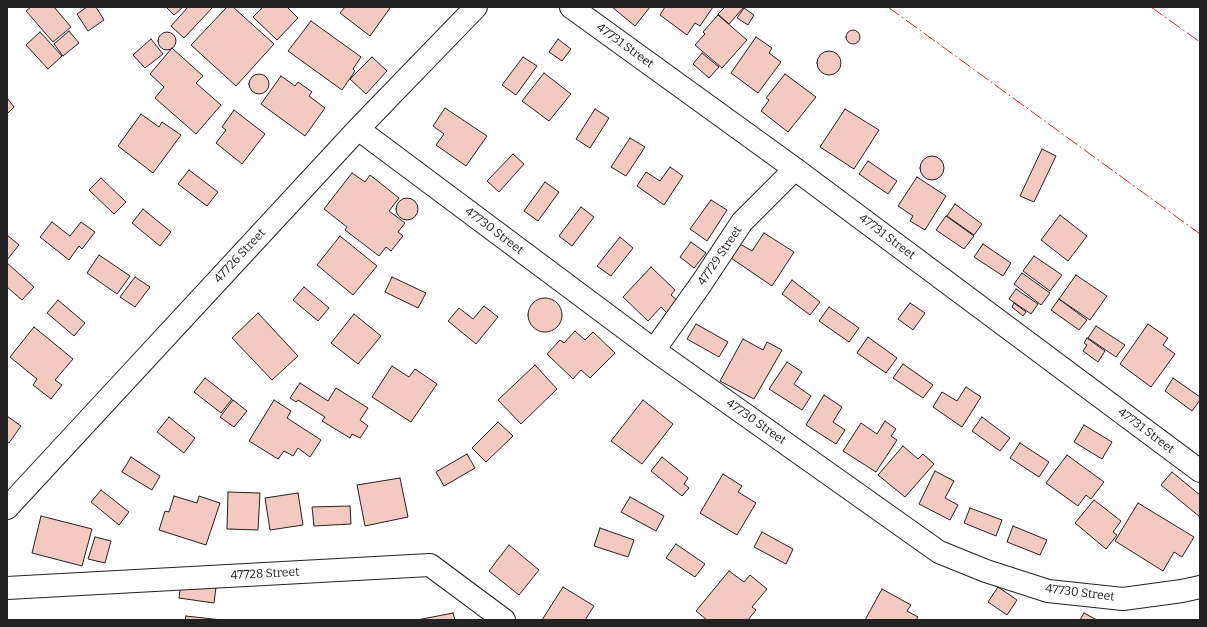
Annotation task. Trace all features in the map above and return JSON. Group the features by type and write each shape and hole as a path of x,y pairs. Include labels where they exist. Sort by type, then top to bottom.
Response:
{"street":[{"name":"47726 Street","path":"7,508 358,130 476,7"},
{"name":"47731 Street","path":"571,7 794,169 1200,471"},
{"name":"47730 Street","path":"358,130 654,350 939,552 986,571 1048,591 1123,598 1182,591 1200,587"},
{"name":"47729 Street","path":"654,350 701,284 742,222 794,169"},
{"name":"47728 Street","path":"7,588 430,565 504,620"}],"building":[{"path":"31,7 54,7 71,27 53,42 26,11"},
{"path":"87,7 96,7 104,20 88,31 77,14"},
{"path":"166,7 183,7 174,15"},
{"path":"188,7 213,7 184,38 171,26"},
{"path":"227,7 233,7 274,44 236,86 191,45"},
{"path":"263,7 287,7 298,18 277,40 253,17"},
{"path":"345,7 390,8 370,36 340,13"},
{"path":"612,7 650,7 635,26"},
{"path":"665,7 713,7 700,26 695,23 687,35 660,15"},
{"path":"725,7 744,7 729,24 718,14"},
{"path":"744,8 754,15 748,25 737,18"},
{"path":"718,15 747,40 722,68 695,45 705,34 703,32"},
{"path":"311,21 361,57 353,69 355,71 342,90 288,51"},
{"path":"853,30 858,32 860,37 858,42 853,44 848,42 846,37 848,32"},
{"path":"69,31 79,43 63,56 54,44"},
{"path":"40,32 62,56 48,69 26,45"},
{"path":"167,32 173,35 176,41 173,47 167,50 161,47 158,41 161,35"},
{"path":"756,37 772,48 769,53 781,62 758,93 731,73"},
{"path":"151,39 163,54 145,68 133,55"},
{"path":"558,39 571,49 562,61 549,52"},
{"path":"172,48 203,76 196,83 221,105 196,134 155,98 164,87 150,74"},
{"path":"824,51 834,51 841,58 841,68 834,75 824,75 817,68 817,58"},
{"path":"702,53 719,67 709,78 693,64"},
{"path":"372,57 387,71 366,94 350,79"},
{"path":"523,57 537,66 516,95 502,85"},
{"path":"544,73 571,94 549,121 522,101"},
{"path":"259,74 266,77 269,84 266,91 259,94 252,91 249,84 252,77"},
{"path":"785,74 816,97 788,132 761,111 769,100 766,98"},
{"path":"281,76 295,86 298,82 312,92 309,96 325,108 305,136 261,104"},
{"path":"7,98 14,107 7,114"},
{"path":"445,108 487,136 466,166 436,145 444,134 433,126"},
{"path":"595,109 609,118 590,148 576,139"},
{"path":"845,109 879,130 854,169 820,147"},
{"path":"234,110 265,134 242,164 216,143 226,130 222,127"},
{"path":"141,114 159,127 162,122 181,135 153,173 118,146"},
{"path":"630,138 645,147 626,176 611,167"},
{"path":"1042,149 1056,156 1034,202 1020,196"},
{"path":"513,154 524,164 499,192 487,181"},
{"path":"932,156 941,159 944,168 941,177 932,180 923,177 920,168 923,159"},
{"path":"868,161 897,181 888,194 859,174"},
{"path":"670,167 683,176 664,205 637,186 646,172 660,181"},
{"path":"189,170 218,192 207,206 178,184"},
{"path":"352,173 365,182 370,175 399,198 389,211 405,223 398,232 403,236 391,251 386,247 379,256 345,230 347,227 324,209"},
{"path":"917,177 946,196 925,230 910,221 913,216 898,206"},
{"path":"101,178 126,202 114,214 89,190"},
{"path":"545,182 559,192 538,221 524,211"},
{"path":"403,198 411,198 418,205 418,213 411,220 403,220 396,213 396,205"},
{"path":"711,200 727,210 707,241 690,229"},
{"path":"955,204 982,224 974,235 947,216"},
{"path":"581,207 594,217 572,246 559,236"},
{"path":"143,209 171,232 160,246 132,223"},
{"path":"1060,215 1087,236 1068,261 1041,240"},
{"path":"946,216 974,236 964,249 936,230"},
{"path":"52,222 70,236 81,222 95,232 82,249 79,246 69,260 40,237"},
{"path":"764,233 794,252 772,286 731,258 740,244 752,251"},
{"path":"7,235 19,245 7,260"},
{"path":"340,236 377,266 353,295 317,265"},
{"path":"620,237 633,248 611,276 597,266"},
{"path":"691,242 706,253 694,268 680,257"},
{"path":"983,244 1011,263 1003,276 974,257"},
{"path":"99,255 130,276 117,294 87,273"},
{"path":"1034,256 1062,275 1050,291 1023,271"},
{"path":"7,263 34,287 22,300 7,287"},
{"path":"651,267 675,290 671,295 678,301 667,313 661,307 648,321 623,297"},
{"path":"1022,273 1050,293 1041,305 1014,284"},
{"path":"1076,275 1107,296 1090,320 1059,299"},
{"path":"135,277 150,287 135,307 120,297"},
{"path":"392,277 426,293 418,308 385,292"},
{"path":"792,280 820,302 810,315 782,294"},
{"path":"304,287 329,308 318,321 293,300"},
{"path":"1016,289 1038,304 1031,314 1009,299"},
{"path":"542,298 548,298 552,299 559,305 562,315 561,322 555,329 548,332 542,332 538,331 531,325 528,318 528,312 529,308 535,301"},
{"path":"1059,299 1087,320 1079,330 1051,310"},
{"path":"58,300 85,323 74,336 47,313"},
{"path":"910,303 925,313 913,330 898,319"},
{"path":"1014,303 1026,312 1023,316 1012,307"},
{"path":"484,306 498,317 476,344 448,321 459,308 473,319"},
{"path":"829,307 859,328 849,342 819,321"},
{"path":"258,313 298,356 272,380 232,338"},
{"path":"354,314 381,336 358,364 331,343"},
{"path":"696,324 728,342 719,357 687,339"},
{"path":"1148,324 1168,338 1163,345 1175,354 1151,387 1120,364"},
{"path":"1096,326 1125,345 1116,357 1088,338"},
{"path":"34,327 73,359 55,380 62,385 51,399 33,385 37,379 10,357"},
{"path":"575,331 585,340 593,332 615,353 590,378 581,370 573,379 547,354 560,340 564,343"},
{"path":"868,337 897,358 886,373 857,353"},
{"path":"1087,338 1105,351 1098,362 1083,351 1087,345 1084,343"},
{"path":"743,339 763,350 767,342 782,350 754,399 720,381"},
{"path":"787,362 802,372 794,384 811,396 802,410 769,389"},
{"path":"903,364 933,385 923,398 893,378"},
{"path":"535,365 557,389 521,424 498,400"},
{"path":"392,366 409,377 415,369 437,384 411,422 372,397"},
{"path":"205,378 232,399 221,413 194,392"},
{"path":"1173,378 1200,397 1200,400 1192,411 1165,391"},
{"path":"300,383 328,401 336,388 368,408 360,420 368,426 360,438 352,434 350,438 322,421 325,417 298,400 296,402 290,398"},
{"path":"966,387 981,397 962,427 933,407 942,392 957,401"},
{"path":"824,395 842,407 833,422 845,430 836,444 806,425"},
{"path":"233,400 247,411 234,427 220,417"},
{"path":"274,400 291,411 287,418 321,440 310,457 298,448 293,456 284,451 278,459 249,441"},
{"path":"643,400 673,424 642,464 611,441"},
{"path":"7,416 21,426 9,443 7,442"},
{"path":"169,417 195,438 184,453 157,432"},
{"path":"982,417 1010,438 1000,451 972,431"},
{"path":"885,421 896,429 891,436 897,440 876,472 843,451 861,423 877,434"},
{"path":"498,422 513,436 486,462 472,448"},
{"path":"1084,425 1112,442 1102,459 1074,442"},
{"path":"1020,443 1049,462 1039,477 1010,458"},
{"path":"903,446 918,459 923,454 934,464 905,497 878,475"},
{"path":"467,454 475,468 444,486 436,472"},
{"path":"1067,455 1104,482 1091,499 1086,495 1078,506 1046,483"},
{"path":"131,457 160,476 152,490 122,472"},
{"path":"662,457 688,478 684,484 689,488 682,496 651,471"},
{"path":"935,471 954,481 945,498 958,505 950,520 919,504"},
{"path":"1172,472 1200,495 1200,517 1161,485"},
{"path":"723,474 742,486 738,492 756,503 737,535 700,513"},
{"path":"400,478 408,517 365,526 357,485"},
{"path":"101,490 129,512 119,525 91,502"},
{"path":"228,492 260,493 258,530 227,529"},
{"path":"298,493 303,525 270,530 265,498"},
{"path":"174,496 197,503 199,496 220,503 206,545 159,530 165,511 169,512"},
{"path":"630,497 664,516 656,531 621,512"},
{"path":"1094,500 1121,521 1113,532 1117,535 1106,549 1075,523"},
{"path":"1138,503 1194,537 1182,557 1174,552 1163,571 1115,541"},
{"path":"350,506 351,524 314,526 312,507"},
{"path":"970,508 1002,520 996,536 964,523"},
{"path":"41,516 92,529 82,566 32,553"},
{"path":"1013,526 1047,540 1040,555 1007,542"},
{"path":"600,528 634,540 628,557 594,546"},
{"path":"762,532 793,549 786,564 754,547"},
{"path":"95,537 111,541 105,563 88,559"},
{"path":"676,544 705,564 695,577 666,558"},
{"path":"509,545 539,570 519,595 489,571"},
{"path":"729,571 744,582 750,575 767,589 752,607 756,610 748,620 707,620 696,611"},
{"path":"181,582 216,587 214,603 179,598"},
{"path":"563,587 594,606 585,620 542,620"},
{"path":"998,587 1017,600 1007,615 988,602"},
{"path":"882,589 911,605 907,611 918,617 916,620 865,620"},
{"path":"453,613 455,620 417,620"},
{"path":"1084,613 1097,620 1080,620"},
{"path":"186,616 222,620 185,620"}],"power":[{"path":"888,7 1200,234"},
{"path":"1151,7 1200,42"}]}
